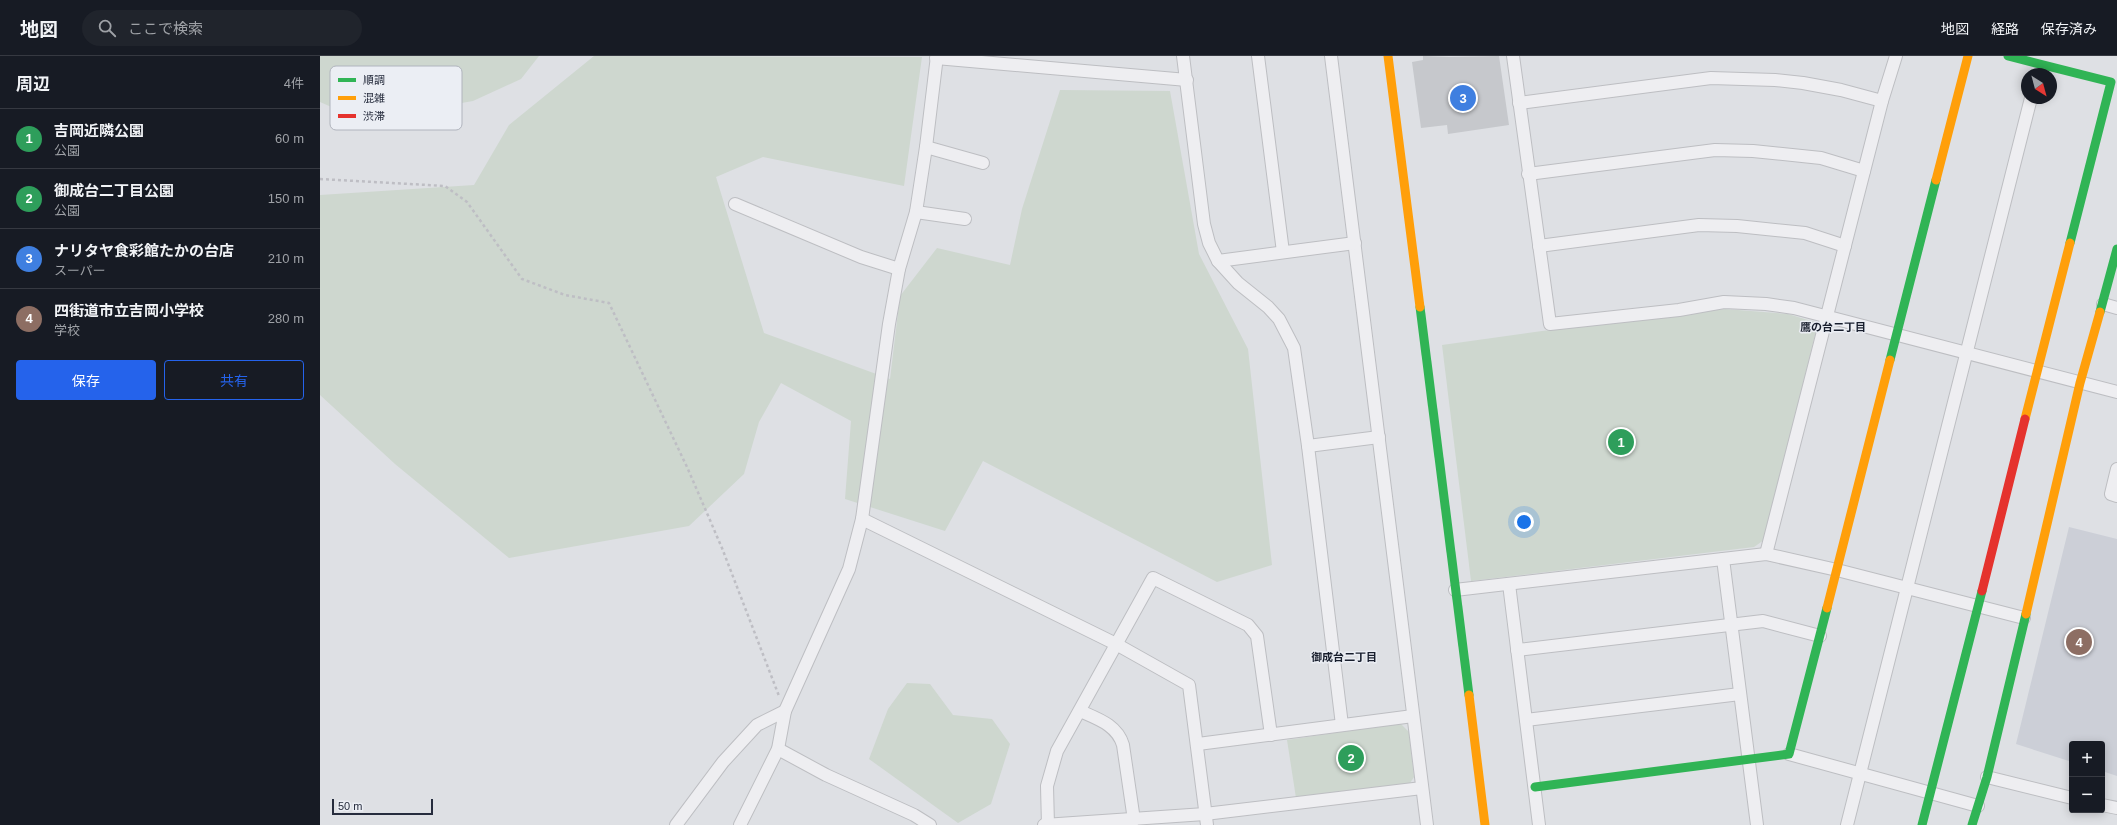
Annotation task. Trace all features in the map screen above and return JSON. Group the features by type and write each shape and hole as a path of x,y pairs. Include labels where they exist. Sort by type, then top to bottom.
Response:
{"street":[{"path":"1183,56 1204,224 1209,243 1218,261 1238,283 1268,307 1279,319 1294,348 1308,446 1342,725"},
{"path":"1258,56 1283,252"},
{"path":"1331,56 1427,825"},
{"path":"1388,56 1485,825"},
{"path":"1513,56 1518,103 1550,324 1679,310 1724,302 1766,304 1794,308 1826,318 2117,392"},
{"path":"1766,554 1882,101 1896,56"},
{"path":"1789,754 1968,56"},
{"path":"2008,56 2036,68"},
{"path":"740,825 778,748 785,711 849,569 862,519 889,324 899,269 916,212 926,147 936,57 1187,80"},
{"path":"1922,825 2111,82 2057,72"},
{"path":"1518,103 1711,78 1774,80 1803,83 1841,90 1882,101"},
{"path":"1847,825 2028,104"},
{"path":"926,147 982,163"},
{"path":"1528,174 1715,150 1753,151 1821,158 1864,171"},
{"path":"735,204 861,257 899,269"},
{"path":"916,212 965,219"},
{"path":"1539,246 1698,224 1737,226 1805,233 1845,246"},
{"path":"1218,261 1355,242"},
{"path":"1972,825 1987,777 2080,383 2117,249"},
{"path":"2103,304 2117,308"},
{"path":"1308,446 1379,437"},
{"path":"2117,469 2110,494 2117,496"},
{"path":"862,519 1116,644 1189,685 1198,744 1206,820"},
{"path":"1455,590 1766,554 1837,570 1978,608 2024,618"},
{"path":"1723,559 1757,825"},
{"path":"1048,824 1047,786 1050,769 1057,751 1152,578 1248,625 1257,636 1271,734"},
{"path":"1508,584 1539,825"},
{"path":"1517,650 1763,621 1820,636"},
{"path":"1526,720 1740,694"},
{"path":"1080,710 1113,727 1120,736 1123,745 1134,820"},
{"path":"676,825 723,762 758,725 785,711"},
{"path":"1198,744 1413,716"},
{"path":"778,748 826,775 914,815 930,825"},
{"path":"1535,787 1789,754 1861,772 1978,806"},
{"path":"1987,777 2069,797"},
{"path":"1044,825 1134,820 1206,820 1422,788"},
{"path":"2105,806 2117,808"}],"path":[{"path":"320,179 445,186 467,202 522,279 565,295 609,303 687,467 722,548 785,711"}],"shaded area":[{"path":"320,56 539,56 521,79 473,101 462,103 462,66 330,66 330,106 320,102"},
{"path":"594,56 922,57 904,186 763,157 716,177 764,333 890,379 900,296 937,248 1010,265 1022,209 1060,90 1170,91 1199,254 1248,349 1272,565 1217,582 983,461 945,531 845,499 851,421 781,383 759,422 744,474 689,526 509,558 395,464 320,395 320,195 474,185 509,125"},
{"path":"1725,309 1788,314 1818,323 1764,540 1754,547 1471,581 1442,345 1542,331"},
{"path":"2069,527 2117,539 2117,776 2105,772 2105,741 2069,741 2069,761 2016,744"},
{"path":"907,683 930,684 953,715 992,719 1010,744 991,804 958,823 869,759 888,709"},
{"path":"1400,723 1409,732 1414,777 1410,783 1296,798 1287,740"}],"building":[{"path":"1423,56 1499,56 1509,125 1448,134 1447,125 1421,128 1412,62 1423,60"}],"traffic: fast":[{"path":"2008,56 2111,82 2070,243"},
{"path":"1890,360 1936,180"},
{"path":"2100,312 2117,249"},
{"path":"1420,307 1469,695"},
{"path":"1922,825 1982,591"},
{"path":"1535,787 1789,754 1827,608"},
{"path":"1972,825 1987,777 2026,614"}],"traffic: slow":[{"path":"1388,56 1420,307"},
{"path":"1936,180 1968,56"},
{"path":"2025,419 2070,243"},
{"path":"2026,614 2080,383 2100,312"},
{"path":"1827,608 1890,360"},
{"path":"1469,695 1485,825"}],"traffic: jam":[{"path":"1982,591 2025,419"}],"place":[{"name":"ナリタヤ食彩館たかの台店","path":"1463,98"},
{"name":"吉岡近隣公園","path":"1621,442"},
{"name":"四街道市立吉岡小学校","path":"2079,642"},
{"name":"御成台二丁目公園","path":"1351,758"}],"district":[{"name":"鷹の台二丁目","path":"1833,327"},
{"name":"御成台二丁目","path":"1344,657"}]}
